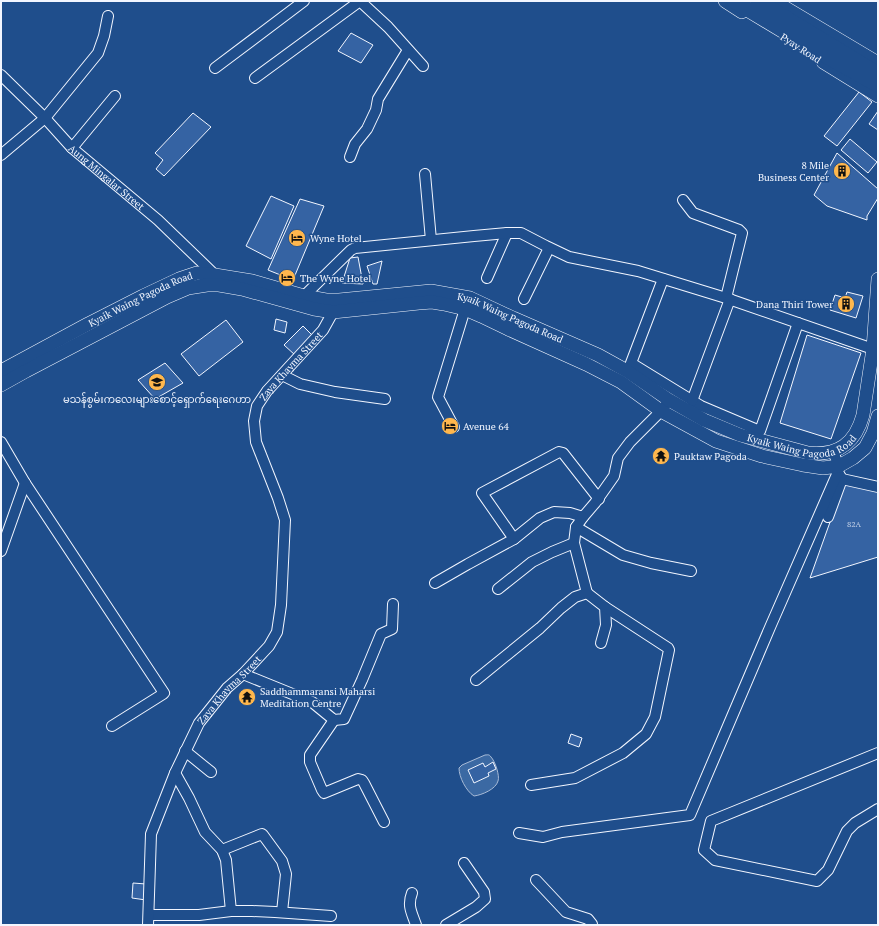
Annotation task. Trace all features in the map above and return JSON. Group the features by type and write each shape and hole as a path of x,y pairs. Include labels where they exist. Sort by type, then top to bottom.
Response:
{"highway":[{"name":"Pyay Road","path":"734,1 817,52 878,86"},
{"name":"Pyay Road","path":"758,1 878,74"}],"main road":[{"name":"Pyay Road","path":"725,1 878,96"},
{"path":"774,1 878,63"},
{"name":"Kyaik Waing Pagoda Road","path":"1,385 145,302 179,279 197,273 242,289 314,309 333,306 432,302 444,304 466,303 470,298 510,323 565,348 598,355 627,371 668,400 704,420 740,435 808,453 820,454 833,452 846,445 856,434 861,424 873,349 878,279"},
{"name":"Kyaik Waing Pagoda Road","path":"217,280 252,281 304,296 326,300 333,306"},
{"name":"Kyaik Waing Pagoda Road","path":"1,371 88,324 145,302"},
{"name":"Kyaik Waing Pagoda Road","path":"565,348 586,364 621,382 661,411 716,441 753,454 840,472 865,448 873,433 878,416"}],"street":[{"path":"215,68 304,1"},
{"path":"255,78 360,1 388,27 423,66"},
{"path":"1,154 45,118 98,53 104,36 108,16"},
{"path":"350,157 355,144 367,129 376,110 378,99 408,50"},
{"name":"Aung Mingalar Street","path":"1,75 45,118 72,148 158,220 217,280"},
{"path":"72,148 115,96"},
{"path":"425,174 431,240"},
{"path":"683,200 693,213 739,230 742,233 728,299 692,401"},
{"path":"487,278 507,233"},
{"path":"304,296 355,248 507,233 521,233 549,248 569,256 638,271 728,299 873,349"},
{"path":"524,299 549,248"},
{"path":"663,279 631,363 701,406 760,431 798,323"},
{"path":"454,427 438,397 466,303"},
{"name":"Zaya Khayma Street","path":"331,916 282,912 231,911 149,920 151,834 175,772 199,723 227,688 243,674 269,646 277,632 281,605 285,520 256,442 254,421 257,406 267,391 323,330 333,306"},
{"path":"282,375 300,384 335,392 385,400"},
{"path":"531,785 575,778 623,754 646,734 655,717 669,650 587,594 574,543 576,527 599,499 614,476 618,458 630,442 661,411 668,400"},
{"path":"1,442 25,483 164,693 112,726"},
{"path":"514,540 482,493 559,452 563,453 599,499"},
{"path":"828,517 840,472 833,452"},
{"path":"840,472 878,487"},
{"path":"519,833 543,837 562,832 690,815 771,625 840,472"},
{"path":"1,551 25,483"},
{"path":"435,583 514,540 540,518 554,512 570,513 583,517"},
{"path":"576,527 622,555 651,563 692,571"},
{"path":"498,589 532,562 574,543"},
{"path":"476,680 540,628 575,597 587,594"},
{"path":"243,674 312,702 334,720 344,719 381,634 392,629 393,604"},
{"path":"601,643 606,625 605,607"},
{"path":"334,720 310,755 310,762 322,790 324,793 358,779 362,780 384,822"},
{"path":"185,751 211,772"},
{"path":"878,753 711,821 704,850 715,860 817,881 828,870 847,831 855,823 878,809"},
{"path":"175,772 205,832 222,850 226,860 231,911"},
{"path":"222,850 262,834 282,861 286,874 282,912"},
{"path":"446,925 476,907 485,899 484,892 464,862"},
{"path":"536,880 566,912 588,919 592,925"},
{"path":"412,893 410,908 416,925"}],"water":[{"path":"485,755 490,755 493,759 498,772 498,781 495,787 474,796 468,791 464,784 459,768 462,765"}],"building":[{"path":"351,33 373,45 361,63 338,51"},
{"path":"859,92 872,102 837,146 824,136"},
{"path":"878,111 878,130 869,124"},
{"path":"193,113 211,127 164,176 156,169 163,160 155,153"},
{"path":"850,139 877,162 868,173 841,150"},
{"name":"8 Mile Business Center","path":"837,153 878,189 878,198 867,216 867,220 827,206 814,195"},
{"path":"271,196 294,206 271,259 246,246"},
{"name":"Wyne Hotel","path":"300,199 324,206 293,280 268,270"},
{"path":"358,257 363,284 342,283 350,258"},
{"path":"382,261 377,284 373,284 367,266"},
{"name":"Dana Thiri Tower","path":"847,292 863,296 856,318 830,310 835,295 845,298"},
{"path":"276,319 287,322 285,333 274,330"},
{"path":"226,320 243,342 199,376 181,354"},
{"path":"303,326 313,336 295,355 284,345"},
{"path":"807,335 861,353 831,439 780,423"},
{"path":"165,363 183,383 155,399 138,380"},
{"path":"844,483 878,491 878,557 810,578"},
{"path":"571,734 582,738 579,747 568,743"},
{"path":"493,762 496,769 488,773 489,776 474,783 468,770 483,763 485,767"},
{"path":"133,883 146,884 146,900 132,898"}],"place":[{"name":"8 Mile Business Center","path":"842,171"},
{"name":"Wyne Hotel","path":"297,238"},
{"name":"The Wyne Hotel","path":"287,278"},
{"name":"Dana Thiri Tower","path":"846,304"},
{"name":"မသန်စွမ်းကလေးများစောင့်ရှောက်ရေးဂေဟာ","path":"157,382"},
{"name":"Avenue 64","path":"450,426"},
{"name":"Pauktaw Pagoda","path":"661,456"},
{"name":"Saddhammaransi Maharsi Meditation Centre","path":"247,697"}]}
